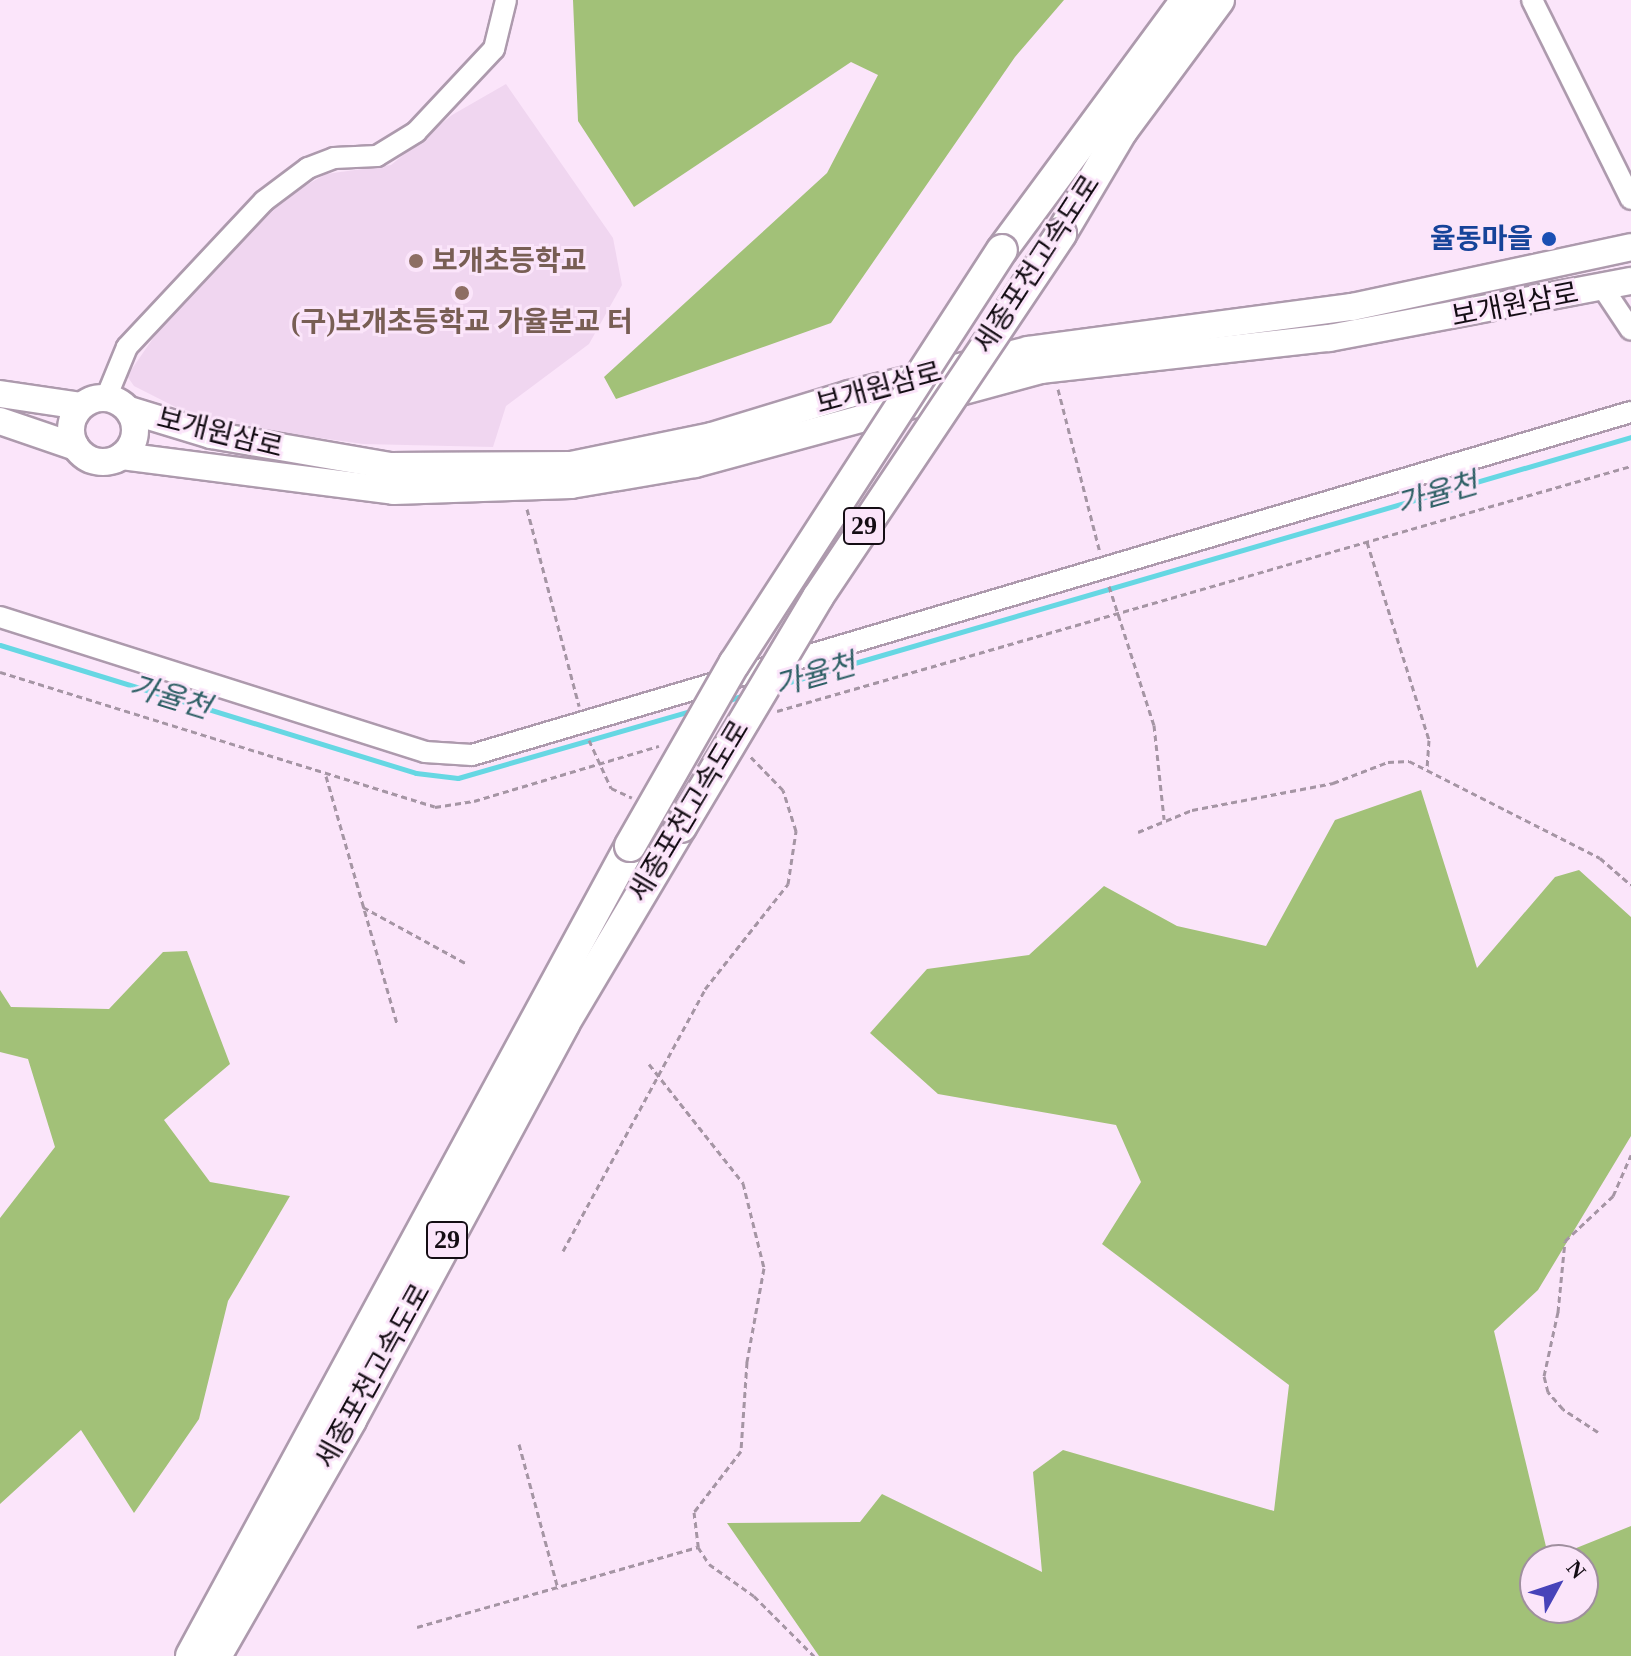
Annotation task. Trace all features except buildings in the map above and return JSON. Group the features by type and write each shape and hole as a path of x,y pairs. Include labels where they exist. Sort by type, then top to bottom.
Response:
{"highway":[{"name":"세종포천고속도로","path":"191,1656 630,846 742,652 1002,250 1186,0"},
{"name":"세종포천고속도로","path":"216,1656 351,1420 571,1010 811,607 1061,234 1122,131 1219,0"}],"main road":[{"name":"보개원삼로","path":"117,404 211,435 377,464 519,469 571,465 712,436 849,394 1028,350 1352,307 1631,247"},
{"name":"보개원삼로","path":"122,456 381,490 524,489 636,477 695,464 850,418 1053,368 1329,338 1631,281"},
{"path":"0,394 80,406 117,404 134,439 122,456 93,461 76,447 0,421"},
{"path":"76,447 70,426 80,406"}],"street":[{"path":"117,404 127,347 264,201 308,168 334,158 377,156 416,132 494,49 506,0"},
{"path":"1532,0 1631,199"},
{"path":"1603,288 1631,330"},
{"path":"0,617 451,757 584,725 1631,412"}],"path":[{"path":"1053,368 1114,604 1154,725 1164,819"},
{"path":"524,489 532,541 593,754 611,788 631,799 643,792"},
{"path":"1367,542 1429,740 1427,768"},
{"path":"563,1251 658,1069 705,989 788,884 796,831 783,790 753,756 738,752"},
{"path":"1138,832 1164,819 1333,783 1388,762 1409,761 1600,858 1631,885"},
{"path":"326,776 397,1023"},
{"path":"363,907 467,964"},
{"path":"649,1064 658,1069 743,1183 764,1268 747,1362 741,1451 694,1512 698,1547 709,1564 754,1596 814,1656"},
{"path":"1598,1432 1563,1409 1548,1392 1544,1376 1558,1312 1565,1241 1613,1196 1631,1155"},
{"path":"519,1444 558,1589"},
{"path":"417,1627 698,1547"}],"shaded area":[{"name":"보개초등학교","path":"506,84 613,238 622,285 589,344 506,406 493,447 363,444 205,422 134,386 127,376 174,308 259,212 326,174 391,165 452,115"}],"green space":[{"path":"573,0 1064,0 1015,57 831,323 616,399 604,377 827,173 878,75 851,62 634,207 578,121"},
{"path":"1421,790 1477,968 1555,877 1579,870 1631,917 1631,1136 1538,1290 1494,1331 1545,1544 1519,1544 1519,1624 1599,1624 1599,1544 1586,1544 1631,1526 1631,1656 819,1656 727,1523 860,1522 882,1494 1042,1572 1033,1472 1063,1450 1274,1511 1289,1385 1102,1244 1141,1182 1116,1125 938,1094 870,1033 927,969 1029,955 1104,886 1177,926 1266,946 1335,820"},
{"path":"187,951 230,1064 164,1120 210,1182 290,1196 228,1301 199,1419 134,1513 81,1430 0,1504 0,1218 55,1147 28,1059 0,1052 0,990 11,1007 109,1009 163,952"}],"waterway":[{"name":"가율천","path":"779,685 1631,437"},
{"name":"가율천","path":"0,645 416,773 458,778 693,710"},
{"name":"가율천","path":"726,701 747,694"}],"place":[{"name":"율동마을","path":"1549,239"},
{"name":"보개초등학교","path":"416,261"},
{"name":"(구)보개초등학교 가율분교 터","path":"462,293"}]}
